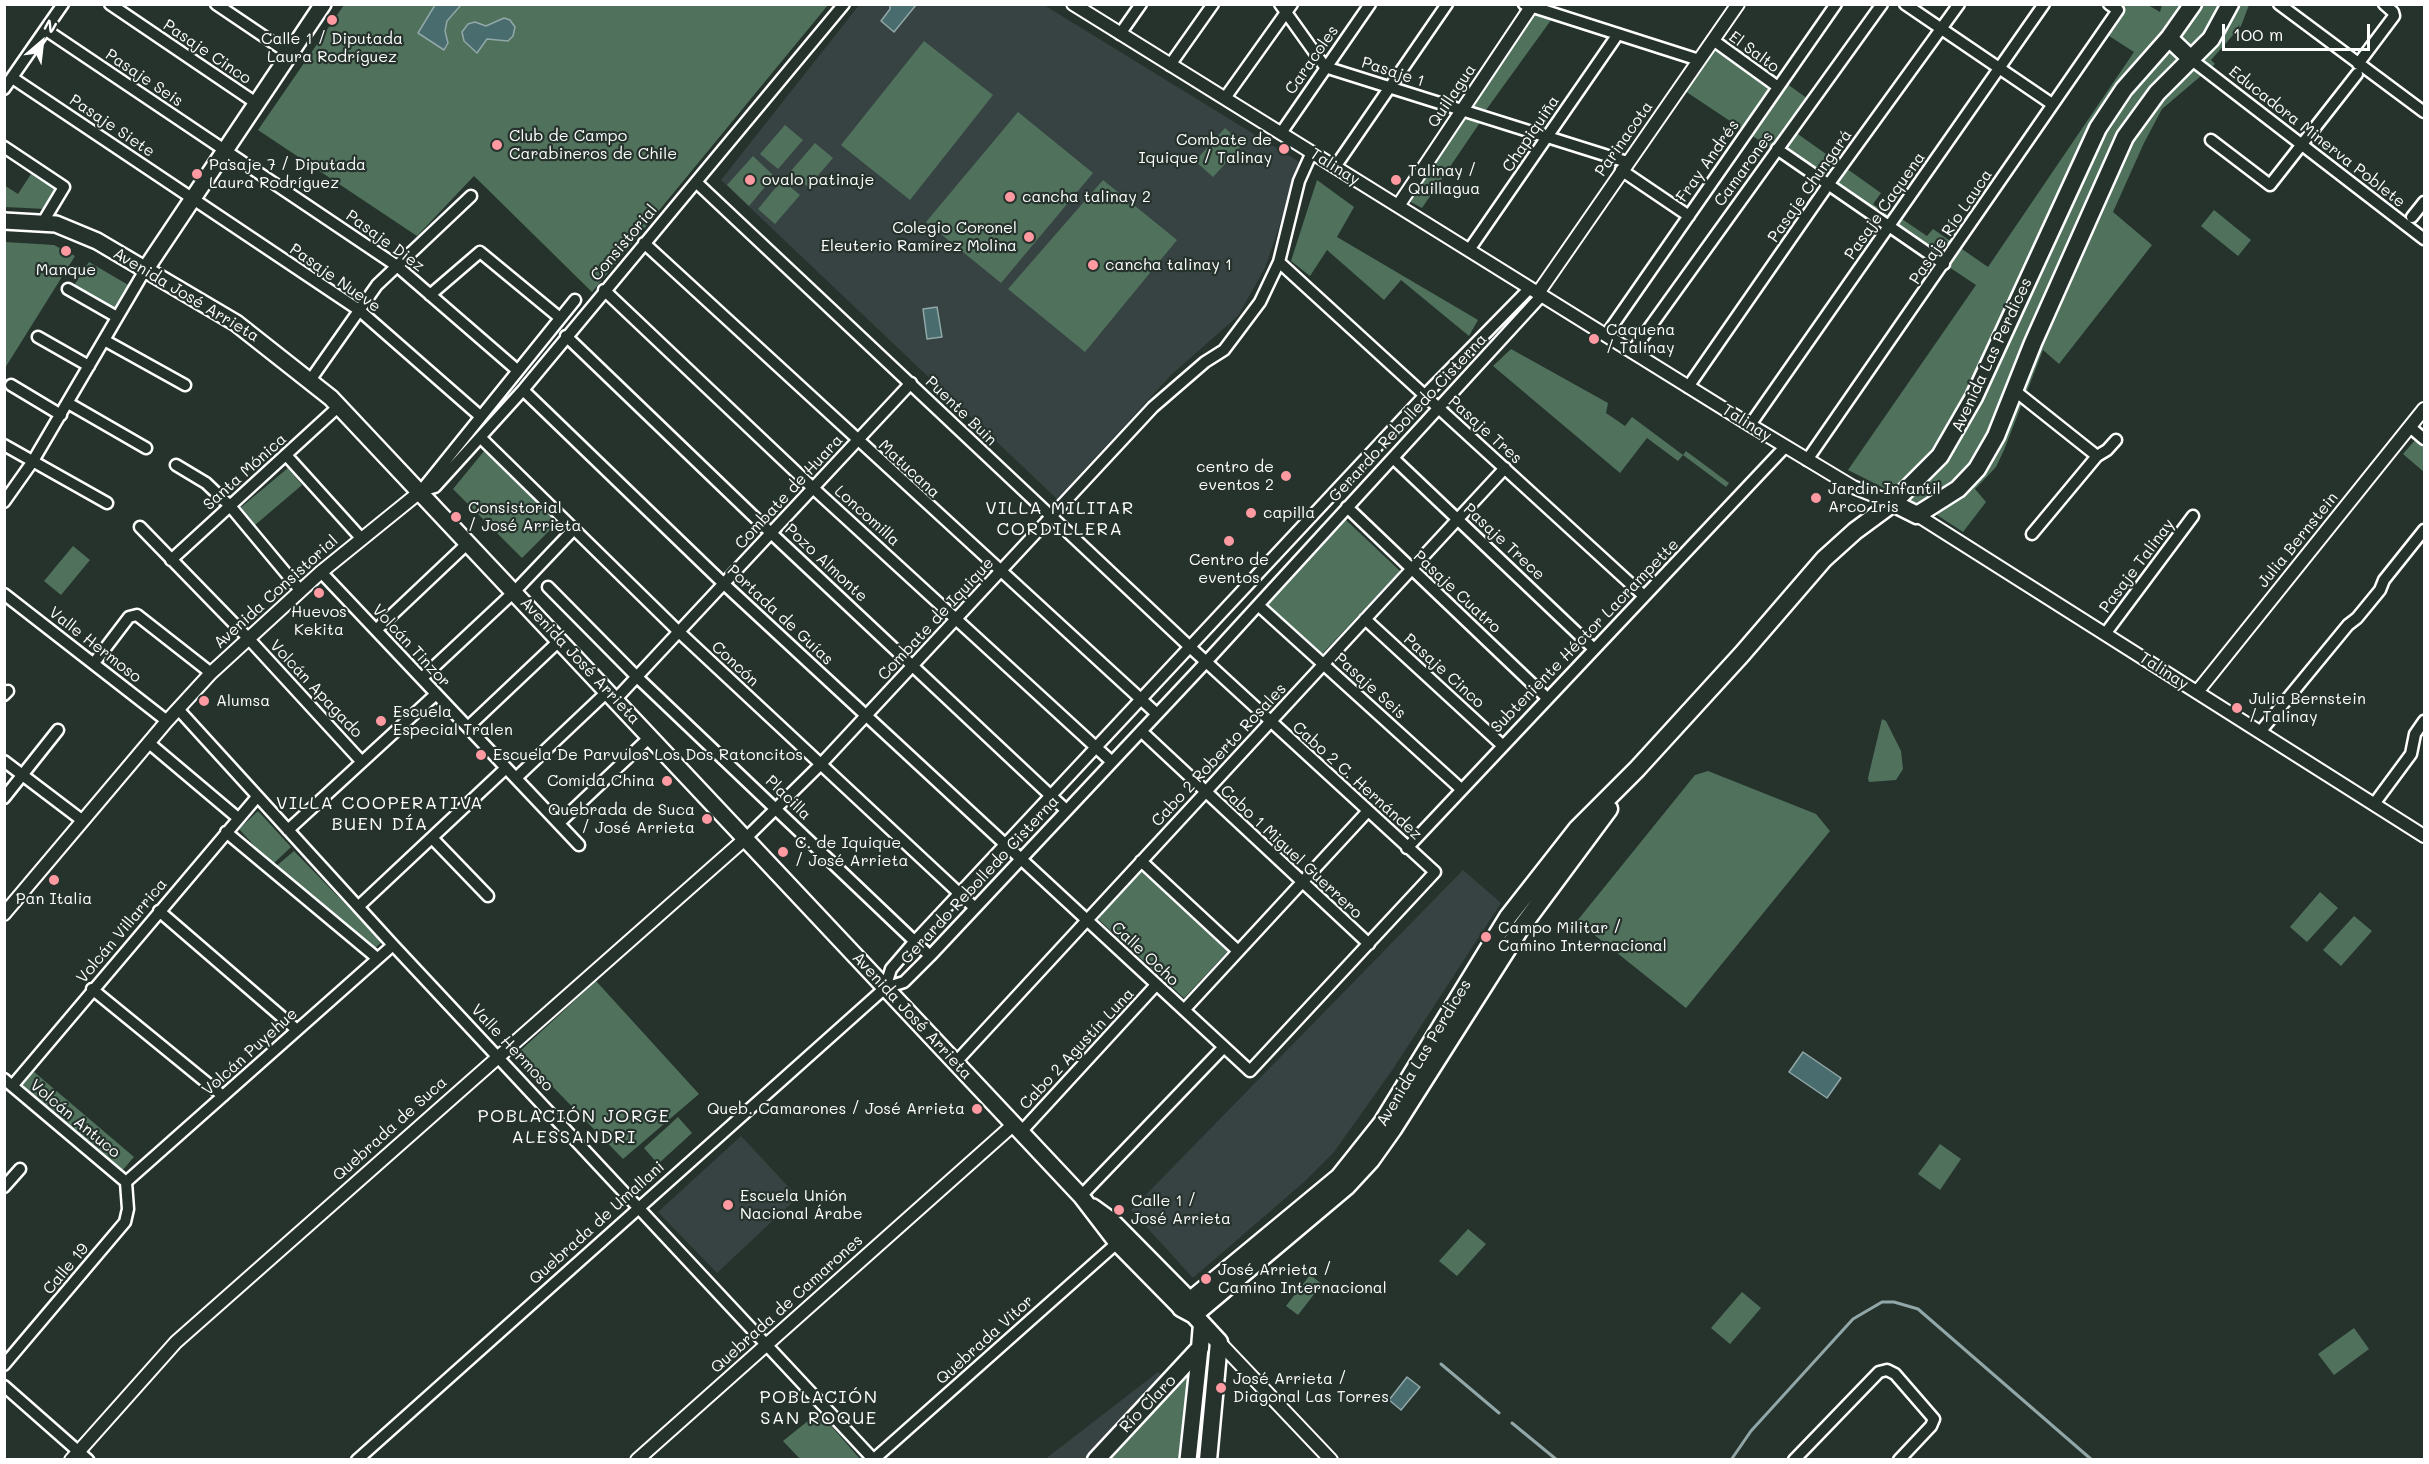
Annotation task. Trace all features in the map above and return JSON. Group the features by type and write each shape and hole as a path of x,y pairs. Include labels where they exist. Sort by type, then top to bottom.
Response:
{"main road":[{"path":"145,270 323,4"},
{"name":"Avenida Las Perdices","path":"1191,1311 1339,1177 1361,1152 1382,1123 1476,966 1514,909 1577,829 1637,769 1824,559 1855,531 1893,503 1940,456 1953,438 2098,128 2124,89 2169,38 2193,4"},
{"name":"Avenida Las Perdices","path":"1917,515 1958,489 1977,469 1996,436 2125,136 2157,93 2211,39 2230,4"},
{"path":"2169,38 2192,60"},
{"name":"Avenida José Arrieta","path":"4,221 43,222 63,226 87,236 236,323 311,379 469,542 1016,1129 1083,1199 1111,1221 1219,1342"},
{"name":"Talinay","path":"1893,503 1917,515"},
{"name":"Avenida José Arrieta","path":"1083,1199 1096,1220 1117,1243 1191,1311"},
{"path":"1188,1460 1200,1348 1191,1311"},
{"path":"1208,1460 1219,1342"},
{"name":"Río Claro","path":"1096,1460 1200,1348"}],"street":[{"path":"4,90 14,79 63,4"},
{"name":"Pasaje Cinco","path":"110,4 256,103"},
{"path":"216,4 290,54"},
{"name":"Consistorial","path":"421,491 435,487 523,390 844,4"},
{"name":"Talinay","path":"1073,4 1785,447 1853,487 1893,503"},
{"path":"1120,34 1141,4"},
{"path":"1170,65 1213,4"},
{"name":"Caracoles","path":"1281,133 1370,4"},
{"path":"1335,167 1447,4"},
{"name":"Parinacota","path":"1537,292 1738,4"},
{"name":"Fray Andrés","path":"1605,335 1836,4"},
{"name":"Camarones","path":"1632,352 1882,4"},
{"path":"1905,4 2052,104"},
{"name":"Pasaje Chungará","path":"1688,387 1828,184 1959,4"},
{"name":"Pasaje Caquena","path":"1750,425 2044,4"},
{"path":"2279,4 2357,69 2424,112"},
{"path":"2211,140 2270,185 2303,146 2394,16 2384,4"},
{"path":"1529,5 1699,60"},
{"name":"Quillagua","path":"1398,206 1529,5"},
{"path":"1225,98 1286,7 1325,67"},
{"name":"Pasaje Río Lauca","path":"1807,460 1944,264 2052,104 2114,7"},
{"name":"Pasaje Seis","path":"46,30 225,150"},
{"name":"Chapiquiña","path":"1469,250 1618,34"},
{"name":"El Salto","path":"1713,40 1778,87"},
{"name":"Educadora Minerva Poblete","path":"2192,60 2424,239"},
{"name":"Pasaje 1","path":"1325,67 1548,137 1624,166 1689,216"},
{"name":"Pasaje Siete","path":"14,79 192,198"},
{"path":"4,147 64,187 43,222"},
{"path":"1777,149 1944,264"},
{"name":"Pasaje Diez","path":"225,150 397,266 517,370"},
{"name":"Combate de Iquique","path":"746,838 778,809 821,764 1153,407 1188,376 1224,350 1260,302 1279,262 1299,181 1311,152"},
{"name":"Puente Buin","path":"696,182 1206,662"},
{"path":"311,379 376,285 471,196"},
{"name":"Pasaje Nueve","path":"192,198 359,310 480,416"},
{"path":"2412,217 2424,202"},
{"name":"Matucana","path":"644,243 1000,573 1157,714"},
{"path":"430,295 480,252 560,318"},
{"name":"Pasaje Tres","path":"1279,262 1644,596"},
{"path":"4,502 61,415 145,270"},
{"path":"68,289 117,317"},
{"name":"Loncomilla","path":"604,290 813,488 1112,762"},
{"name":"Gerardo Rebolledo Cisterna","path":"885,988 891,969 915,940 1191,648 1425,395 1537,292"},
{"name":"Gerardo Rebolledo Cisterna","path":"885,988 904,982 930,956 1206,662 1438,408 1537,292"},
{"name":"Avenida Consistorial","path":"4,914 167,721 211,673 300,590 421,491 575,300"},
{"name":"Pozo Almonte","path":"566,336 771,533 1066,810"},
{"path":"38,337 89,366"},
{"path":"104,340 185,385"},
{"name":"Combate de Huara","path":"516,778 637,676 911,383"},
{"path":"11,385 61,415"},
{"name":"Portada de Guías","path":"523,390 724,584 867,714 1020,860"},
{"path":"2014,390 2097,456"},
{"path":"68,403 146,448"},
{"name":"Santa Mónica","path":"171,560 339,406"},
{"name":"Julia Bernstein","path":"2197,692 2424,409"},
{"path":"2410,427 2424,439"},
{"name":"Concón","path":"481,438 679,632 975,908"},
{"path":"2032,534 2097,456 2107,450 2116,440"},
{"path":"4,445 107,503"},
{"name":"Subteniente Héctor Lacrampette","path":"1407,848 1785,447"},
{"path":"286,454 361,538"},
{"name":"Pasaje Trece","path":"1393,458 1594,649"},
{"path":"176,465 206,483 230,506 300,590"},
{"name":"Cabo 2 Roberto Rosales","path":"955,1063 1505,468"},
{"name":"Pasaje Cuatro","path":"1347,507 1547,698"},
{"name":"Talinay","path":"1917,515 2424,836"},
{"name":"Pasaje Talinay","path":"2105,634 2193,516"},
{"name":"Volcán Apagado","path":"140,526 362,761"},
{"path":"422,678 515,591 574,529"},
{"path":"2260,732 2348,625 2357,618 2380,590 2384,580 2424,530"},
{"path":"376,630 469,542"},
{"name":"Volcán Tinzor","path":"321,572 579,845"},
{"name":"Placilla","path":"548,587 637,676 930,956"},
{"name":"Valle Hermoso","path":"4,594 167,721"},
{"name":"Pasaje Seis","path":"1258,605 1461,789"},
{"path":"94,663 129,617 137,615 211,673"},
{"name":"Pasaje Cinco","path":"1365,619 1502,745"},
{"path":"468,727 560,640"},
{"name":"Cabo 2 C. Hernández","path":"1206,662 1435,872 1369,944"},
{"path":"288,830 436,694"},
{"name":"Valle Hermoso","path":"178,709 393,945 499,1055 874,1459"},
{"path":"2374,804 2411,754 2415,734 2424,721"},
{"path":"4,798 58,730"},
{"name":"Cabo 1 Miguel Guerrero","path":"1141,731 1369,944"},
{"path":"559,823 651,736"},
{"path":"149,743 238,818"},
{"path":"4,761 83,822"},
{"path":"359,906 506,768"},
{"name":"Volcán Villarrica","path":"9,1082 93,989 257,797"},
{"path":"1184,1010 1367,812"},
{"path":"226,832 377,958"},
{"path":"432,838 488,896"},
{"name":"Quebrada de Suca","path":"74,1455 176,1342 746,838"},
{"name":"Calle Ocho","path":"1020,860 1250,1071 1369,944"},
{"path":"1141,861 1239,951"},
{"path":"159,911 297,1030"},
{"name":"Volcán Puyehue","path":"126,1182 393,945"},
{"name":"Cabo 2 Agustín Luna","path":"1016,1129 1156,985"},
{"name":"Quebrada de Umallani","path":"357,1460 639,1205 885,988"},
{"path":"93,989 223,1096"},
{"path":"1083,1199 1224,1047"},
{"name":"Volcán Antuco","path":"9,1082 126,1182"},
{"name":"Quebrada de Camarones","path":"638,1460 768,1343 1016,1129"},
{"path":"4,1187 20,1169"},
{"name":"Calle 19","path":"4,1365 125,1222 128,1209 126,1182"},
{"name":"Quebrada Vitor","path":"874,1459 1117,1243"},
{"name":"Avenida José Arrieta","path":"1219,1342 1331,1460"},
{"path":"1794,1460 1879,1372 1887,1370 1895,1374 1934,1419 1932,1426 1899,1460"},
{"path":"4,1386 74,1455 88,1460"}],"shaded area":[{"name":"Colegio Coronel Eleuterio Ramírez Molina","path":"860,4 1044,5 1301,163 1265,268 1238,316 1171,375 1057,499 721,180"},
{"path":"1463,870 1501,903 1393,1069 1334,1152 1304,1182 1193,1278 1131,1210"},
{"name":"Escuela Unión Nacional Árabe","path":"741,1136 798,1197 717,1273 658,1212"},
{"path":"1158,1372 1164,1377 1086,1459 1044,1460"}],"green space":[{"name":"Club de Campo Carabineros de Chile","path":"344,5 828,5 592,292 474,176 417,236 258,130"},
{"path":"2116,5 2148,5 2160,12 2162,5 2249,5 2241,26 2211,60 2215,64 2162,109 2113,212 2152,245 2059,364 2043,350 1996,467 1975,489 1986,502 1963,532 1934,513 1848,470 1976,285 1685,91 1722,37 1815,104 1795,132 1881,193 1873,204 1888,215 1890,211 1927,236 1933,229 1988,267 2134,52 2106,34"},
{"path":"1537,11 1554,16 1486,110 1469,105"},
{"path":"924,41 993,95 910,200 841,145"},
{"name":"cancha talinay 2","path":"1018,112 1093,173 1001,283 926,222"},
{"path":"1465,114 1481,121 1422,208 1407,200"},
{"path":"785,125 803,140 778,169 760,154"},
{"path":"1225,128 1243,144 1213,177 1195,161"},
{"path":"815,143 833,158 808,187 790,172"},
{"name":"ovalo patinaje","path":"753,156 774,176 749,206 727,185"},
{"path":"31,174 58,190 46,209 5,207 4,185 18,194"},
{"path":"782,180 800,195 775,224 758,209"},
{"name":"cancha talinay 1","path":"1103,180 1177,240 1085,352 1008,289"},
{"path":"1317,180 1354,207 1337,237 1478,320 1469,336 1401,280 1384,300 1327,250 1310,276 1291,261"},
{"path":"2214,210 2251,240 2238,256 2201,226"},
{"path":"5,242 54,245 75,256 5,368"},
{"path":"89,262 130,286 115,313 73,287"},
{"path":"1511,349 1608,403 1606,413 1625,426 1632,417 1683,455 1678,461 1647,438 1620,473 1493,366"},
{"path":"2416,439 2424,447 2424,472 2403,454"},
{"path":"485,450 557,523 522,558 453,489"},
{"path":"1686,451 1729,483 1726,487 1683,455"},
{"path":"288,468 302,485 255,525 240,508"},
{"path":"1346,520 1400,571 1320,656 1265,604"},
{"path":"73,546 90,560 61,595 44,581"},
{"path":"1882,719 1886,721 1901,751 1903,769 1896,780 1869,782 1868,778"},
{"path":"1708,771 1816,814 1830,831 1686,1008 1577,921 1695,775"},
{"path":"258,811 291,847 272,865 239,829"},
{"path":"294,851 382,942 374,949 274,868"},
{"path":"1142,868 1230,949 1184,998 1098,919"},
{"path":"2320,892 2338,908 2307,942 2290,927"},
{"path":"2354,916 2372,931 2341,966 2323,950"},
{"path":"596,981 699,1094 623,1159 519,1052"},
{"path":"33,1071 134,1157 121,1172 20,1086"},
{"path":"678,1117 692,1133 658,1164 644,1148"},
{"path":"1940,1144 1961,1159 1940,1190 1918,1174"},
{"path":"1468,1229 1486,1244 1457,1276 1439,1261"},
{"path":"1310,1275 1322,1284 1298,1315 1286,1306"},
{"path":"1742,1292 1761,1308 1730,1344 1711,1328"},
{"path":"2354,1328 2369,1349 2334,1375 2318,1354"},
{"path":"1194,1362 1183,1459 1104,1460"},
{"path":"819,1412 860,1459 800,1459 783,1441"}],"water":[{"path":"435,5 461,5 447,21 445,31 448,43 444,50 418,33"},
{"path":"890,5 916,5 894,32 881,21 890,9"},
{"path":"504,18 510,20 515,27 513,36 508,41 487,39 477,53 464,41 462,32 468,24 475,22 486,26"},
{"path":"937,307 942,337 927,339 923,309"},
{"path":"1803,1052 1841,1078 1827,1098 1789,1072"},
{"path":"1407,1377 1420,1387 1401,1410 1389,1400"}],"waterway":[{"path":"1731,1460 1751,1431 1853,1319 1882,1302 1894,1302 1918,1309 2092,1460"},
{"path":"1441,1364 1499,1413"},
{"path":"1512,1423 1557,1460"}],"place":[{"name":"Calle 1 / Diputada Laura Rodríguez","path":"332,20"},
{"name":"Club de Campo Carabineros de Chile","path":"497,145"},
{"name":"Combate de Iquique / Talinay","path":"1284,149"},
{"name":"Pasaje 7 / Diputada Laura Rodríguez","path":"197,174"},
{"name":"ovalo patinaje","path":"750,180"},
{"name":"Talinay / Quillagua","path":"1396,180"},
{"name":"cancha talinay 2","path":"1010,197"},
{"name":"Colegio Coronel Eleuterio Ramírez Molina","path":"1029,237"},
{"name":"Manque","path":"66,251"},
{"name":"cancha talinay 1","path":"1093,265"},
{"name":"Caquena / Talinay","path":"1594,339"},
{"name":"centro de eventos 2","path":"1286,476"},
{"name":"Jardin Infantil Arco Iris","path":"1816,498"},
{"name":"capilla","path":"1251,513"},
{"name":"Consistorial / José Arrieta","path":"456,517"},
{"name":"Centro de eventos","path":"1229,541"},
{"name":"Huevos Kekita","path":"319,593"},
{"name":"Alumsa","path":"204,701"},
{"name":"Julia Bernstein / Talinay","path":"2237,708"},
{"name":"Escuela Especial Tralen","path":"381,721"},
{"name":"Escuela De Parvulos Los Dos Ratoncitos","path":"481,755"},
{"name":"Comida China","path":"667,781"},
{"name":"Quebrada de Suca / José Arrieta","path":"707,819"},
{"name":"C. de Iquique / José Arrieta","path":"783,852"},
{"name":"Pan Italia","path":"54,880"},
{"name":"Campo Militar / Camino Internacional","path":"1486,937"},
{"name":"Queb. Camarones / José Arrieta","path":"977,1109"},
{"name":"Escuela Unión Nacional Árabe","path":"728,1205"},
{"name":"Calle 1 / José Arrieta","path":"1119,1210"},
{"name":"José Arrieta / Camino Internacional","path":"1206,1279"},
{"name":"José Arrieta / Diagonal Las Torres","path":"1221,1388"}],"district":[{"name":"VILLA MILITAR CORDILLERA","path":"1060,518"},
{"name":"VILLA COOPERATIVA BUEN DÍA","path":"380,813"},
{"name":"POBLACIÓN JORGE ALESSANDRI","path":"574,1126"},
{"name":"POBLACIÓN SAN ROQUE","path":"819,1407"}]}
